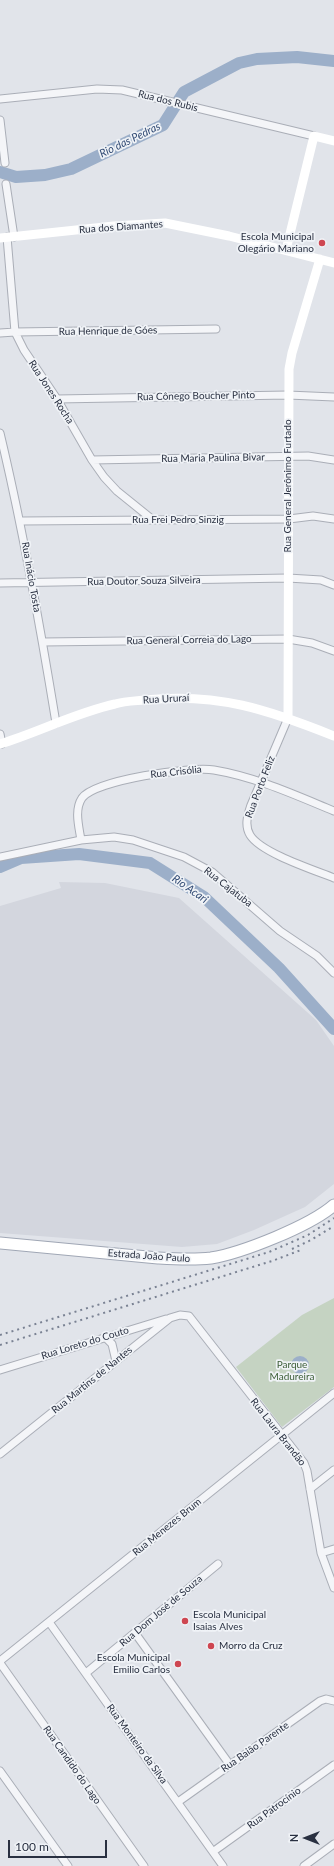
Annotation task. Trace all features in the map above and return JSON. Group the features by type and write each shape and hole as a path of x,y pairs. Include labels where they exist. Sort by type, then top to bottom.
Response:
{"main road":[{"name":"Estrada João Paulo","path":"0,1244 158,1258 210,1258 240,1250 296,1228 312,1220 334,1205"}],"street":[{"name":"Rua dos Rubis","path":"0,99 108,89 122,90 334,141"},
{"path":"0,120 5,163"},
{"path":"286,250 314,136"},
{"name":"Rua Jones Rocha","path":"6,184 7,237 15,332 30,360 57,399 92,460 104,477 152,520"},
{"name":"Rua dos Diamantes","path":"7,237 122,225 165,223 286,250 334,263"},
{"name":"Rua General Jerônimo Furtado","path":"288,718 289,369 292,353 320,259"},
{"name":"Rua Henrique de Góes","path":"0,333 216,329"},
{"name":"Rua Cônego Boucher Pinto","path":"57,399 288,395 334,397"},
{"name":"Rua Inácio Tosta","path":"0,433 21,521 33,583 56,723"},
{"name":"Rua Maria Paulina Bivar","path":"92,460 315,456 334,460"},
{"name":"Rua Frei Pedro Sinzig","path":"21,521 289,519 313,516 334,519"},
{"name":"Rua Doutor Souza Silveira","path":"0,583 288,578 321,580 334,585"},
{"name":"Rua General Correia do Lago","path":"43,642 288,639 312,643 334,651"},
{"name":"Rua Ururaí","path":"1,744 56,723 115,704 161,698 184,698 228,702 256,707 334,736"},
{"name":"Rua Porto Feliz","path":"288,718 248,815 247,828 250,834 263,847 273,853 334,878"},
{"path":"0,734 1,744"},
{"name":"Rua Crisólia","path":"81,840 78,816 82,799 93,790 160,773 204,769 226,772 262,781 334,811"},
{"name":"Rua Cajatuba","path":"1,854 57,846 81,840 114,838 133,840 184,857 198,864 222,880 280,931 317,956 334,973"},
{"name":"Rua Laura Brandão","path":"170,1318 180,1315 189,1316 304,1463 307,1471 321,1553 334,1588"},
{"name":"Rua Loreto do Couto","path":"0,1370 170,1318"},
{"name":"Rua Martins de Nantes","path":"0,1454 170,1318"},
{"path":"106,1337 112,1344 116,1361"},
{"name":"Rua Menezes Brum","path":"0,1662 334,1393"},
{"path":"310,1489 334,1470"},
{"path":"321,1553 334,1549"},
{"name":"Rua Dom José de Souza","path":"86,1673 218,1564"},
{"name":"Rua Monteiro da Silva","path":"48,1622 214,1851 223,1866"},
{"path":"135,1633 230,1765"},
{"name":"Rua Candido do Lago","path":"0,1662 144,1866"},
{"name":"Rua Baião Parente","path":"178,1802 320,1701 334,1701"},
{"name":"Rua Patrocínio","path":"214,1851 334,1765"},
{"path":"0,1771 68,1866"},
{"path":"304,1866 334,1844"}],"shaded area":[{"path":"59,882 105,883 179,898 316,1020 334,1046 334,1184 305,1207 254,1230 217,1244 182,1247 0,1233 0,906 61,888"}],"green space":[{"name":"Parque Madureira","path":"334,1298 334,1387 282,1427 236,1367 302,1315"}],"water":[{"path":"296,1356 304,1356 309,1361 307,1372 304,1374 296,1374 291,1369 291,1361"}],"waterway":[{"name":"Rio das Pedras","path":"0,172 16,177 45,175 71,169 163,125 184,92 239,63 257,59 297,57 334,61"},
{"name":"Rio Acari","path":"0,867 21,858 79,854 150,863 204,897 279,968 334,1029"}],"railway":[{"path":"0,1335 269,1252 308,1235 334,1218"},
{"path":"292,1249 311,1240 334,1226"},
{"path":"0,1345 272,1261 301,1250"}],"place":[{"name":"Escola Municipal Olegário Mariano","path":"322,243"},
{"name":"Escola Municipal Isaias Alves","path":"185,1621"},
{"name":"Morro da Cruz","path":"211,1646"},
{"name":"Escola Municipal Emilio Carlos","path":"178,1664"}]}
